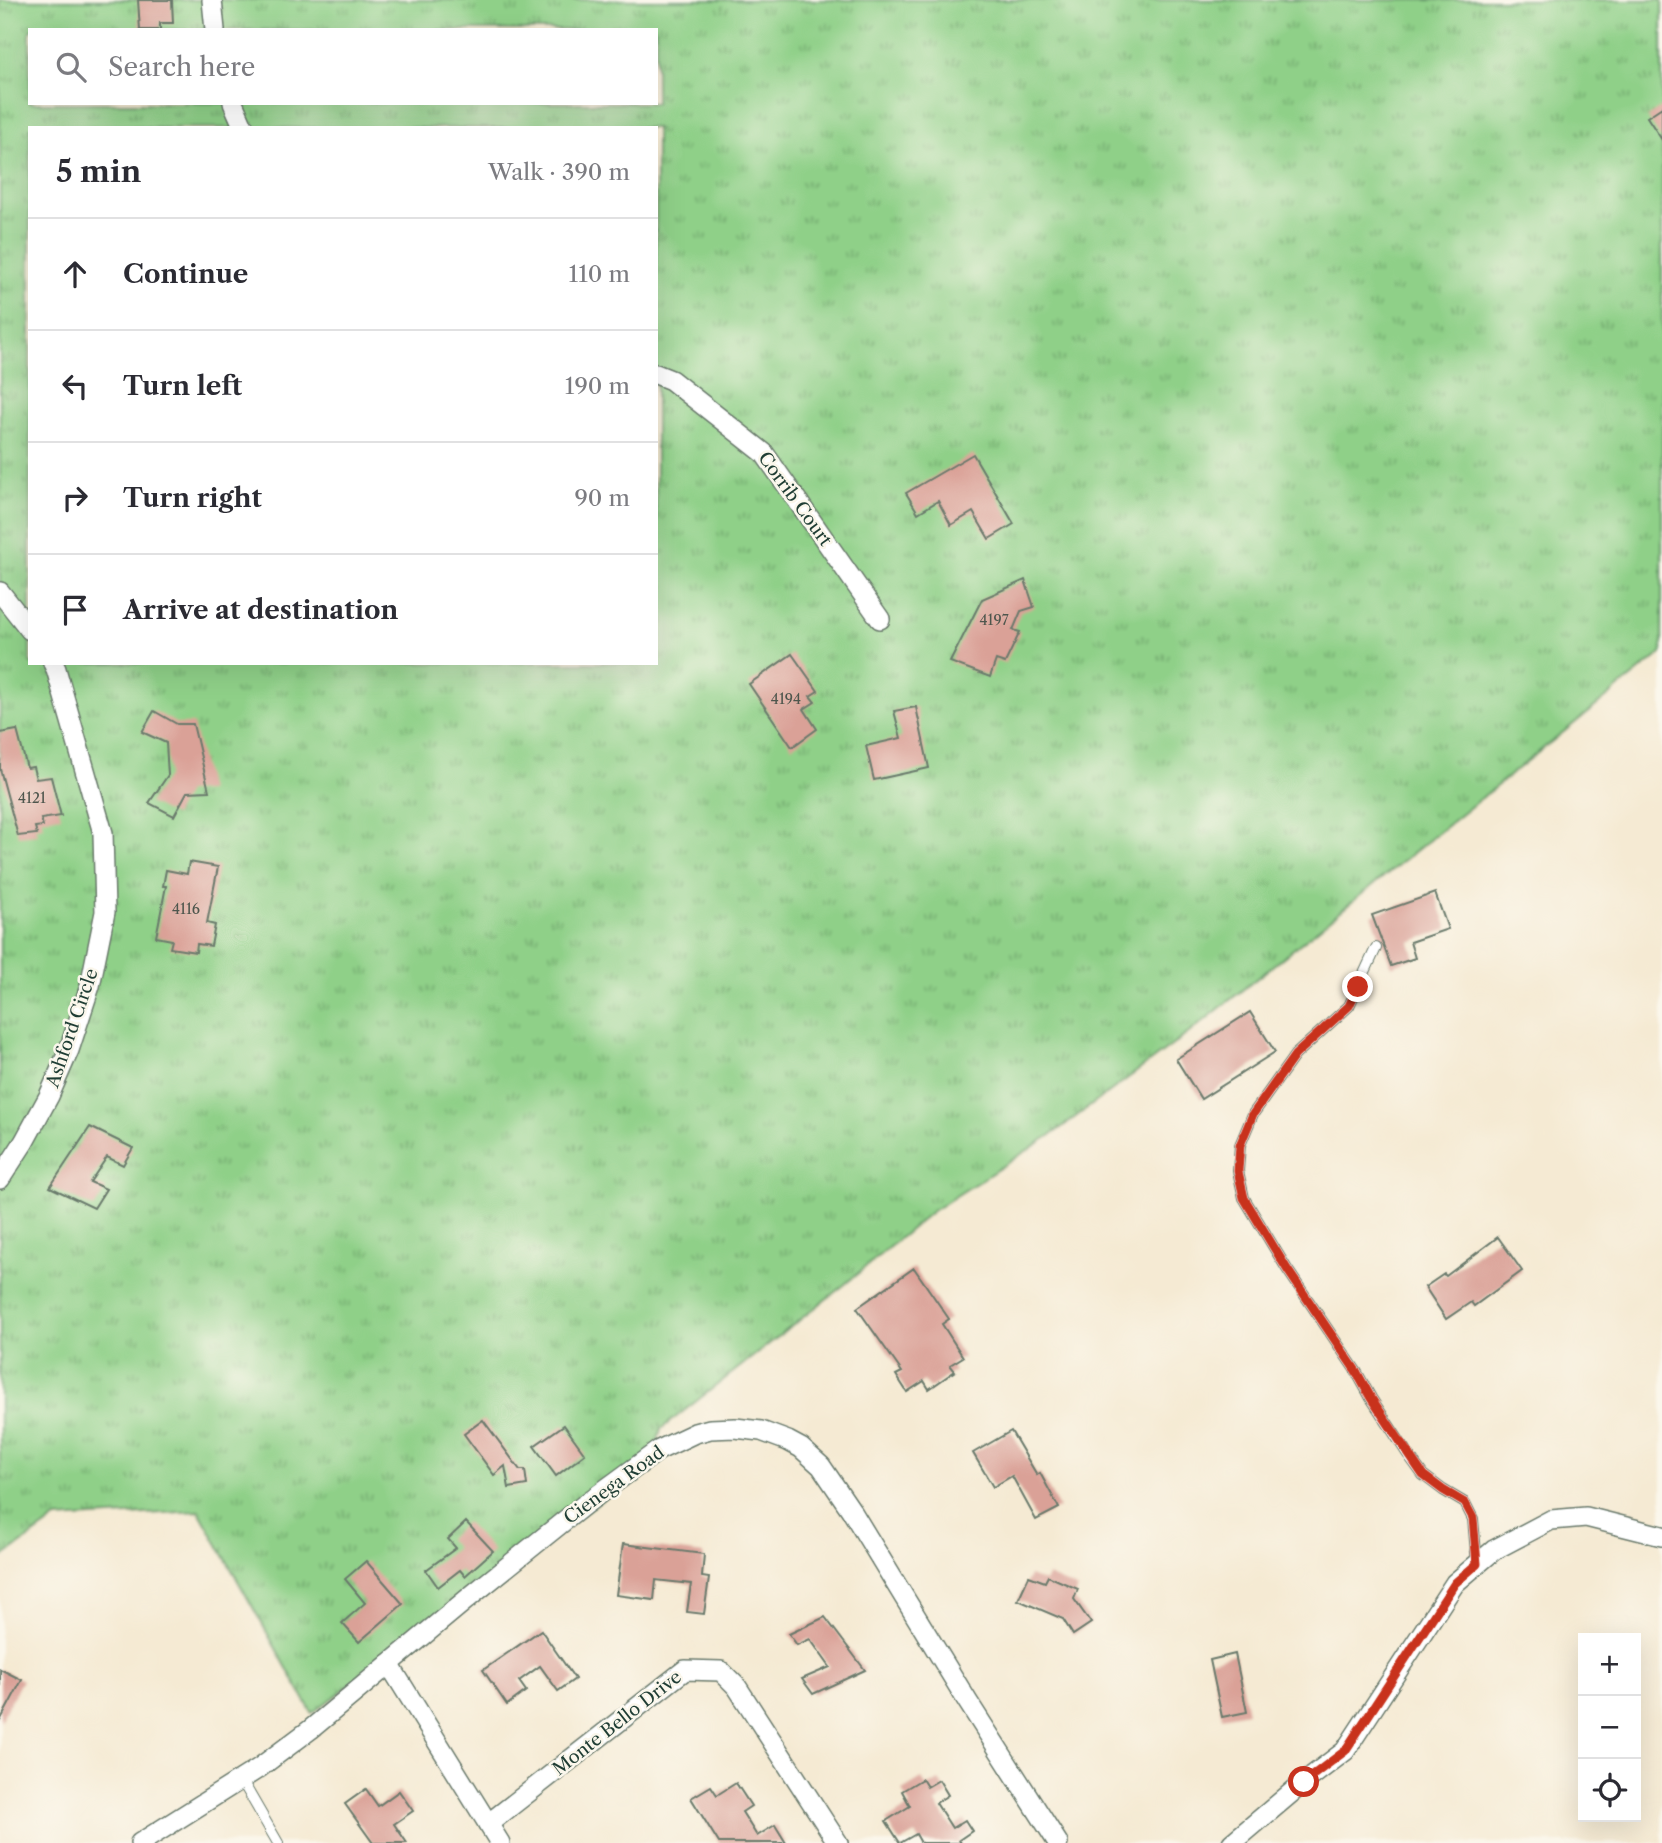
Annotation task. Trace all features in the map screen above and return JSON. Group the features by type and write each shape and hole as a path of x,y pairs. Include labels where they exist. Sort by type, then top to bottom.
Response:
{"street":[{"path":"212,0 215,28"},
{"path":"234,105 243,126"},
{"name":"Corrib Court","path":"658,375 671,380 764,453 880,620"},
{"path":"0,592 28,627"},
{"name":"Ashford Circle","path":"0,1179 49,1096 69,1050 90,986 105,912 103,833 57,665"},
{"name":"Cienega Road","path":"140,1843 241,1779 311,1728 584,1505 659,1450 675,1441 710,1429 735,1428 761,1431 801,1448 830,1478 1058,1843"},
{"path":"1232,1843 1345,1751 1455,1583 1494,1550 1551,1520 1586,1517 1662,1536"},
{"path":"388,1664 500,1843"},
{"name":"Monte Bello Drive","path":"488,1824 685,1670 721,1671 737,1687 838,1843"}],"lane":[{"path":"1376,948 1349,1006 1295,1055 1253,1114 1240,1145 1238,1171 1244,1198 1287,1269 1423,1475 1465,1503 1473,1518 1477,1564"},
{"path":"241,1779 278,1843"}],"green space":[{"path":"0,0 1662,0 1662,653 1190,1032 1054,1133 931,1212 844,1285 661,1429 652,1463 312,1713 199,1511 56,1519 0,1559"}],"building":[{"path":"138,0 172,0 173,23 160,23 160,28 140,28"},
{"path":"1662,107 1662,140 1647,117"},
{"path":"973,454 1014,524 989,539 973,512 951,525 938,501 918,513 906,493"},
{"path":"1025,580 1034,607 1021,611 1013,630 1020,632 1005,663 996,660 990,677 950,662 982,599"},
{"path":"792,654 818,691 810,696 815,702 804,709 817,729 792,747 749,684"},
{"path":"916,707 929,768 874,780 866,746 901,738 894,711"},
{"path":"154,711 177,724 193,724 209,791 187,792 174,816 149,803 168,775 166,743 142,732"},
{"path":"17,730 27,768 33,767 36,779 51,777 61,816 41,819 43,826 35,827 37,834 18,836 0,769 0,733"},
{"path":"189,862 218,867 207,923 215,925 211,946 197,944 196,952 170,948 172,940 156,937 166,886 163,886 166,870 187,874"},
{"path":"1435,893 1448,929 1410,942 1415,958 1391,966 1372,915"},
{"path":"1250,1012 1275,1052 1201,1099 1176,1059"},
{"path":"90,1127 133,1148 123,1165 107,1157 90,1182 106,1189 94,1208 50,1187"},
{"path":"1498,1237 1522,1271 1474,1306 1471,1302 1446,1319 1425,1287 1444,1274 1446,1276"},
{"path":"914,1268 949,1319 942,1324 963,1357 950,1365 955,1371 929,1389 924,1381 907,1392 896,1375 902,1372 857,1308"},
{"path":"483,1420 520,1470 525,1470 527,1485 509,1488 505,1466 494,1475 464,1434"},
{"path":"564,1425 585,1454 556,1476 534,1446"},
{"path":"1011,1431 1037,1475 1040,1473 1059,1508 1036,1520 1012,1476 993,1487 973,1453"},
{"path":"466,1522 493,1551 465,1576 460,1570 438,1587 426,1570 456,1548 448,1539"},
{"path":"623,1544 704,1554 702,1577 709,1578 704,1614 687,1612 691,1584 656,1580 654,1600 616,1595"},
{"path":"366,1561 403,1604 359,1642 342,1623 365,1603 345,1579"},
{"path":"1029,1576 1045,1582 1048,1576 1078,1589 1074,1599 1091,1623 1073,1635 1063,1619 1018,1600"},
{"path":"825,1617 865,1670 813,1694 802,1679 830,1667 810,1639 797,1645 789,1634"},
{"path":"541,1630 575,1679 558,1691 540,1666 519,1681 526,1691 507,1705 483,1670"},
{"path":"1235,1654 1247,1712 1222,1717 1210,1660"},
{"path":"0,1669 22,1680 0,1721"},
{"path":"922,1779 927,1787 939,1780 948,1795 936,1803 952,1828 965,1820 972,1831 959,1840 961,1843 921,1843 916,1834 900,1843 886,1821 910,1806 902,1791"},
{"path":"736,1783 751,1806 742,1812 757,1836 775,1825 786,1843 719,1843 691,1798 711,1786 717,1795"},
{"path":"366,1789 378,1806 399,1791 413,1811 394,1824 407,1843 373,1843 345,1804"}],"route":[{"path":"1304,1782 1345,1751 1455,1583 1477,1564 1473,1518 1465,1503 1423,1475 1287,1269 1244,1198 1238,1171 1240,1145 1253,1114 1295,1055 1349,1006 1358,987"}]}
